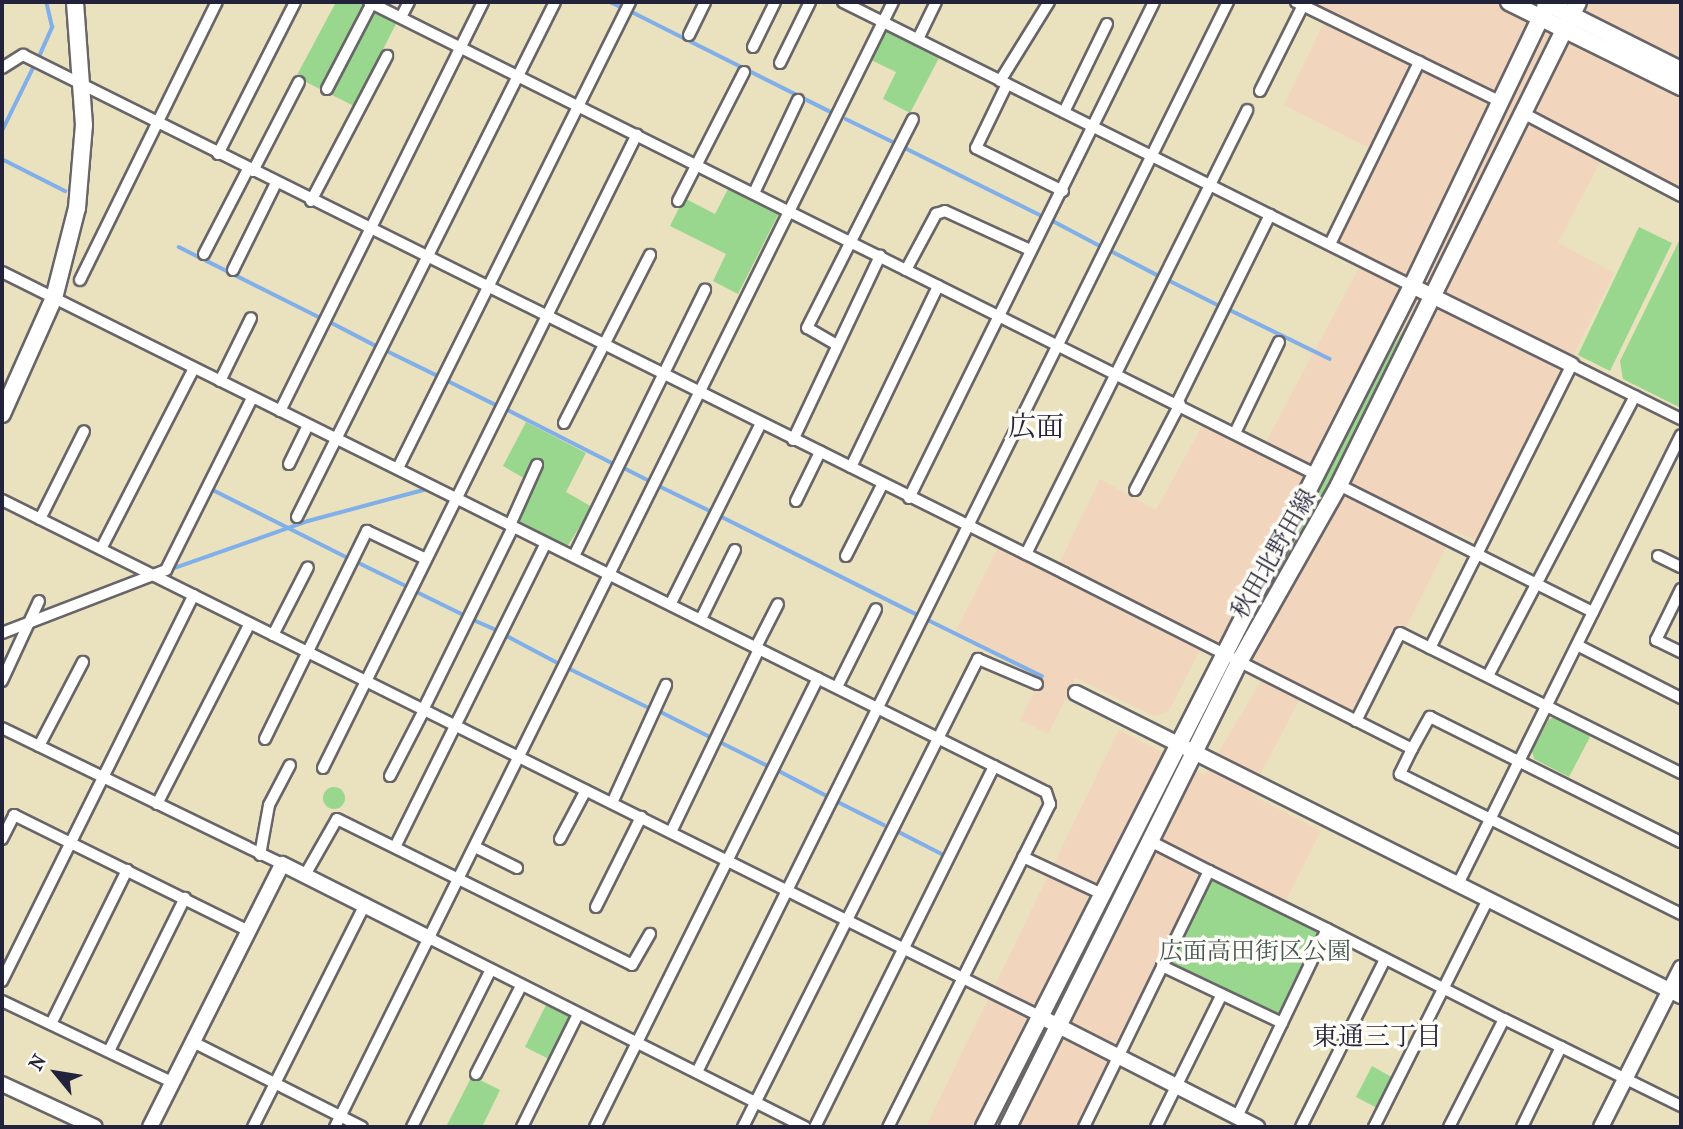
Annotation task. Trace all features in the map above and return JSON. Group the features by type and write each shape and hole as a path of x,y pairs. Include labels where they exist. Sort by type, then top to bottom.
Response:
{"main road":[{"path":"2,414 54,298 77,208 83,85 75,2"},
{"path":"1509,2 1545,6 1571,15 1681,70"},
{"name":"秋田北野田線","path":"985,1127 1221,652 1412,286 1545,6"},
{"path":"1571,15 1681,87"},
{"name":"秋田北野田線","path":"1008,1127 1239,662 1339,485 1571,15"}],"street":[{"path":"218,153 295,2"},
{"path":"327,89 370,2 1315,474"},
{"path":"401,17 409,2"},
{"path":"280,411 483,2"},
{"path":"297,517 555,2"},
{"path":"398,468 630,2"},
{"path":"689,35 705,2"},
{"path":"753,47 775,2"},
{"path":"780,63 810,2"},
{"path":"843,2 1681,419"},
{"path":"335,1127 475,847 607,573 893,2"},
{"path":"918,39 936,2"},
{"path":"1049,2 1004,83 976,148 1063,191"},
{"path":"909,498 1030,250 1063,191 1154,2"},
{"path":"697,1072 970,527 1227,2"},
{"path":"80,280 158,124 212,3"},
{"path":"1261,91 1299,3 1499,101"},
{"path":"1064,113 1107,24"},
{"path":"2,68 23,55 427,260 1026,554 1412,749"},
{"path":"311,201 387,56"},
{"path":"1330,244 1419,62"},
{"path":"678,201 744,72"},
{"path":"204,254 299,82"},
{"path":"754,193 798,100"},
{"path":"1026,554 1247,110"},
{"path":"1523,113 1681,196"},
{"path":"837,345 807,328 913,119"},
{"path":"323,768 637,135"},
{"path":"233,270 276,183"},
{"path":"906,270 936,214 945,211 1030,250"},
{"path":"1135,490 1270,215"},
{"path":"564,423 650,255"},
{"path":"793,440 880,257"},
{"path":"2,272 1046,792 1050,804 888,1127"},
{"path":"850,467 938,286"},
{"path":"574,556 705,290"},
{"path":"220,381 251,318"},
{"path":"1235,433 1279,342"},
{"path":"1430,648 1572,365"},
{"path":"101,549 194,368"},
{"path":"1488,676 1635,396"},
{"path":"2,633 155,577 166,570 252,398"},
{"path":"289,464 309,425"},
{"path":"671,604 760,425"},
{"path":"40,519 84,431"},
{"path":"1458,884 1681,435"},
{"path":"796,501 820,452"},
{"path":"390,776 512,526 537,465"},
{"path":"846,556 882,485"},
{"path":"1339,485 1479,552 1593,612"},
{"path":"2,500 1258,1127"},
{"path":"265,739 367,531 426,559"},
{"path":"395,848 547,543"},
{"path":"701,619 735,550"},
{"path":"1658,556 1681,567"},
{"path":"273,635 308,566"},
{"path":"1681,589 1656,640 1681,652"},
{"path":"2,981 194,595"},
{"path":"2,681 39,601"},
{"path":"671,832 778,604"},
{"path":"837,687 876,609"},
{"path":"157,804 250,623"},
{"path":"1356,721 1400,633 1681,773"},
{"path":"1577,645 1681,698"},
{"path":"743,1127 978,659 1037,684"},
{"path":"40,746 83,662"},
{"path":"595,1127 818,678"},
{"path":"612,803 666,685"},
{"path":"1076,693 1676,993"},
{"path":"1681,842 1430,717 1400,774 1681,914"},
{"path":"2,728 260,855 305,874 490,971 804,1127"},
{"path":"260,855 269,805 290,765"},
{"path":"815,1127 994,766"},
{"path":"560,839 586,790"},
{"path":"2,809 249,931"},
{"path":"2,839 14,815"},
{"path":"596,907 641,817"},
{"path":"305,874 337,819 632,965 650,934"},
{"path":"1150,841 1681,1107"},
{"path":"475,847 517,868"},
{"path":"1023,857 1100,893"},
{"path":"150,1127 282,864"},
{"path":"51,1024 127,870"},
{"path":"1084,1127 1209,871"},
{"path":"109,1051 185,898"},
{"path":"1374,1127 1488,899"},
{"path":"253,1127 365,904"},
{"path":"1237,1117 1327,929"},
{"path":"1301,1127 1385,959"},
{"path":"1162,967 1282,1023"},
{"path":"1601,1127 1625,1079 1676,993 1681,968"},
{"path":"411,1127 490,971"},
{"path":"476,1074 521,986"},
{"path":"1156,1127 1222,994"},
{"path":"2,1001 173,1082"},
{"path":"522,1127 578,1014"},
{"path":"1449,1127 1504,1019"},
{"path":"193,1042 362,1127"},
{"path":"1522,1127 1561,1047"},
{"path":"2,1083 95,1127"}],"shaded area":[{"path":"1303,2 1681,2 1681,188 1606,151 1558,243 1614,273 1481,542 1454,531 1357,726 1301,697 1250,794 1321,831 1281,911 1208,872 1080,1127 926,1127 1119,730 1205,775 1267,671 1058,566 1100,479 1156,510 1205,421 1261,451 1360,266 1339,244 1337,231 1377,152 1284,105 1328,14"},
{"path":"999,546 1201,648 1169,711 1154,716 1076,678 1048,734 1020,720 1043,675 956,631"}],"green space":[{"path":"336,2 363,2 398,20 354,106 296,77"},
{"path":"882,29 939,58 910,113 883,99 896,72 867,58"},
{"path":"729,187 779,213 738,294 713,281 726,254 670,226 684,198 715,214"},
{"path":"1639,227 1672,243 1610,371 1578,355"},
{"path":"1681,237 1681,408 1623,379 1620,361"},
{"path":"1411,317 1312,517 1257,602 1353,414"},
{"path":"526,422 586,453 566,492 592,507 567,547 516,521 527,480 503,466"},
{"path":"1559,716 1592,733 1569,777 1534,759 1532,751 1549,719"},
{"path":"334,787 342,790 345,798 342,806 334,809 326,806 323,798 326,790"},
{"name":"広面高田街区公園","path":"1211,873 1327,929 1282,1023 1166,965"},
{"path":"546,1005 572,1018 551,1060 525,1047"},
{"path":"1372,1066 1395,1079 1379,1109 1356,1097"},
{"path":"472,1076 500,1090 482,1127 446,1127"}],"waterway":[{"path":"38,59 52,27 46,2"},
{"path":"610,2 621,7"},
{"path":"632,12 831,112"},
{"path":"2,131 33,68"},
{"path":"846,119 897,144"},
{"path":"905,148 1042,216"},
{"path":"2,159 65,191"},
{"path":"1053,221 1102,247"},
{"path":"179,247 319,317"},
{"path":"1111,251 1159,276"},
{"path":"1166,279 1218,305"},
{"path":"1230,310 1330,359"},
{"path":"330,322 378,347"},
{"path":"389,352 438,376"},
{"path":"448,381 496,405"},
{"path":"506,409 616,465"},
{"path":"626,469 648,480"},
{"path":"657,485 712,512"},
{"path":"211,489 348,558"},
{"path":"172,569 308,521 424,490"},
{"path":"720,516 918,615"},
{"path":"361,564 404,585"},
{"path":"419,593 464,615"},
{"path":"928,620 1042,676"},
{"path":"476,621 498,631"},
{"path":"507,636 556,662"},
{"path":"568,668 649,708"},
{"path":"659,711 710,737"},
{"path":"722,743 766,765"},
{"path":"781,772 825,795"},
{"path":"840,803 884,825"},
{"path":"899,832 944,855"}],"district":[{"name":"広面","path":"1036,427"},
{"name":"東通三丁目","path":"1377,1037"}]}
